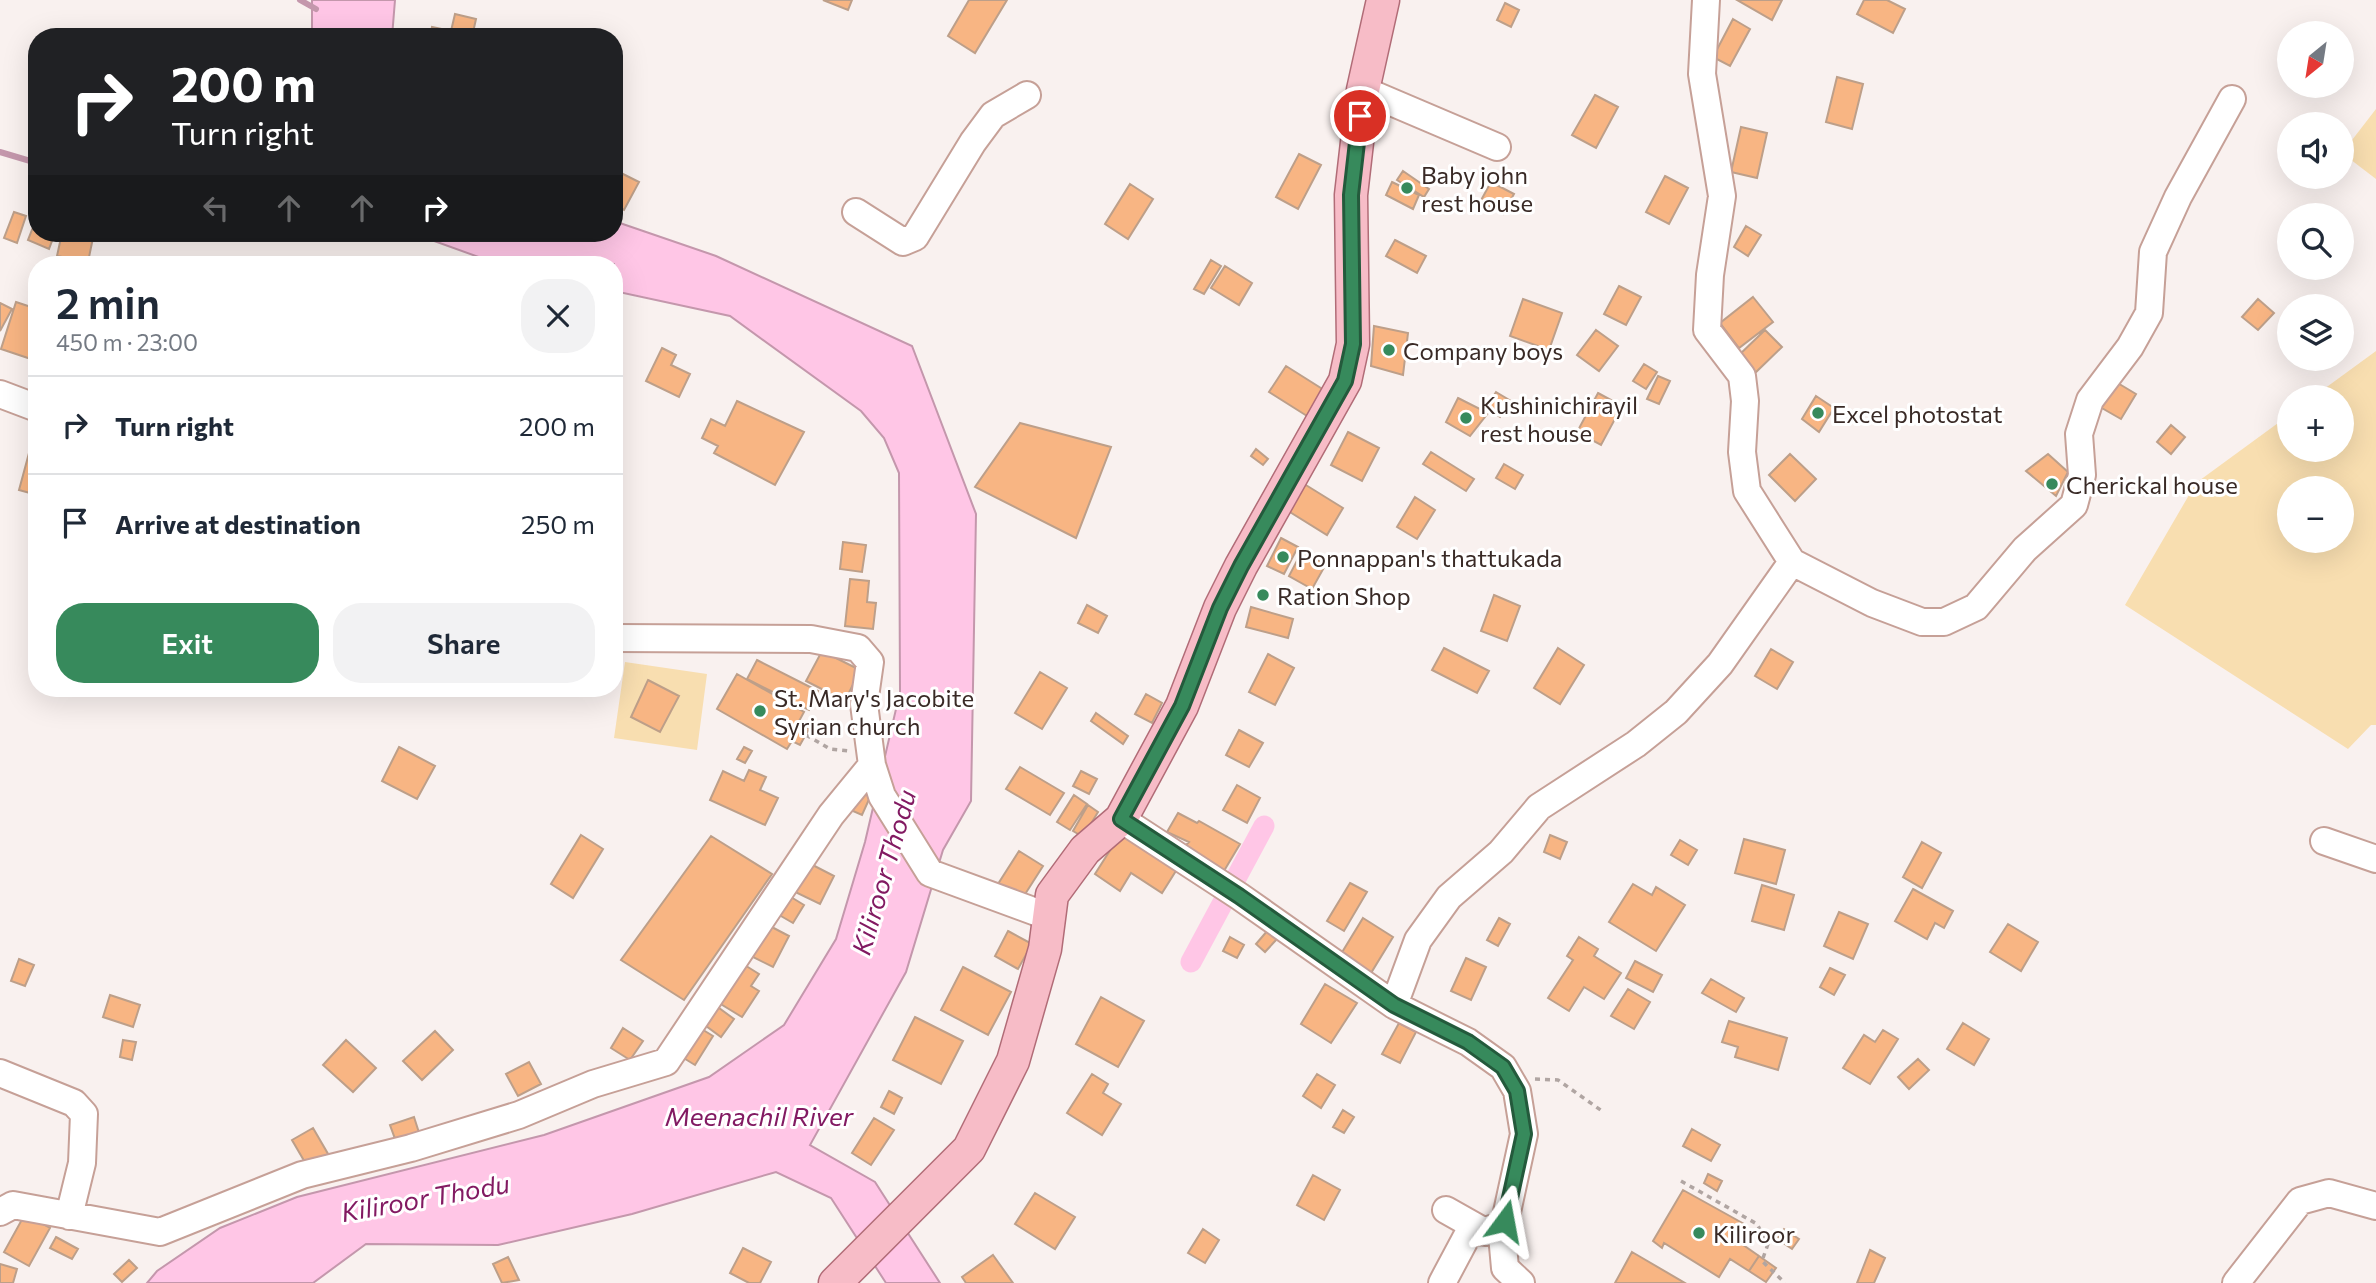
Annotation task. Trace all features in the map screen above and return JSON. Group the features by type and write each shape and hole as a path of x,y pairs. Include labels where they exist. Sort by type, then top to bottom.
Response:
{"main road":[{"path":"842,1274 969,1149 1013,1061 1045,949 1047,916 1052,895 1084,850 1121,819 1182,706 1220,608 1241,566 1345,381 1353,344 1351,195 1363,90 1383,0"}],"street":[{"path":"1706,0 1702,74 1722,196 1710,275 1707,330 1742,376 1745,401 1742,452 1747,491 1793,562 1872,603 1922,622 1944,622 1976,607 2025,550 2074,505 2082,475 2079,434 2091,400 2130,347 2149,313 2153,253 2178,197 2232,99"},
{"path":"1363,90 1497,146"},
{"path":"856,212 903,242 915,237 972,142 993,115 1027,95"},
{"path":"0,394 28,405"},
{"path":"1394,1005 1418,940 1449,897 1501,852 1539,807 1636,744 1676,712 1720,664 1793,562"},
{"path":"623,638 811,639 858,648 870,662 864,704 873,765 882,796 930,873 951,883 1047,916"},
{"path":"0,1212 13,1205 159,1232 302,1175 411,1148 519,1115 593,1084 666,1062 831,815 873,765"},
{"path":"1121,819 1239,896 1394,1005 1468,1042 1503,1067 1512,1079 1524,1134 1492,1225 1467,1236 1442,1283"},
{"path":"2324,841 2376,859"},
{"path":"0,1073 31,1083 74,1103 84,1114 82,1163 69,1216"},
{"path":"2236,1283 2300,1201 2329,1193 2376,1206"},
{"path":"1446,1210 1492,1225 1502,1235 1505,1268 1521,1283"}],"path":[{"path":"806,735 830,749 873,765"},
{"path":"1512,1079 1558,1080 1602,1111"},
{"path":"1681,1181 1757,1224 1768,1244 1762,1261 1785,1283"}],"shaded area":[{"path":"2376,109 2376,179 2354,162 2354,137"},
{"path":"2376,351 2376,725 2371,725 2348,749 2125,605 2196,483 2277,424 2277,462 2354,462 2354,385 2329,385 2349,371 2354,371 2354,367"},
{"path":"625,662 707,674 697,750 614,738 620,697 623,697"}],"water":[{"path":"312,0 395,0 393,28 312,28"},
{"name":"Meenachil River","path":"623,224 716,256 912,346 976,514 971,801 943,850 906,972 810,1145 875,1182 940,1283 886,1283 831,1198 776,1172 632,1214 498,1245 366,1244 313,1283 147,1283 157,1271 220,1228 297,1197 544,1135 709,1077 784,1025 836,939 865,842 900,692 899,473 884,438 861,411 730,316 623,293 623,256 476,256 437,242 623,242"}],"building":[{"path":"823,0 852,0 848,10"},
{"path":"969,0 1007,0 975,53 948,36"},
{"path":"1737,0 1782,0 1772,20"},
{"path":"1864,0 1887,0 1905,9 1893,33 1857,14"},
{"path":"1505,3 1519,10 1511,27 1497,20"},
{"path":"455,14 476,19 474,28 452,28"},
{"path":"1733,19 1750,29 1730,66 1713,57"},
{"path":"1837,77 1863,84 1852,129 1826,122"},
{"path":"1595,95 1618,107 1596,148 1572,135"},
{"path":"1741,127 1767,133 1757,178 1731,172"},
{"path":"1299,154 1321,165 1298,209 1276,197"},
{"path":"1403,171 1429,189 1424,197 1397,180"},
{"path":"623,174 639,182 623,210"},
{"path":"1665,176 1688,188 1669,224 1646,212"},
{"path":"1392,182 1419,195 1413,209 1386,195"},
{"path":"1491,182 1514,194 1503,214 1480,202"},
{"path":"1130,184 1153,199 1128,239 1105,224"},
{"path":"14,212 26,216 17,243 4,238"},
{"path":"1746,226 1761,235 1748,256 1734,247"},
{"path":"1395,240 1426,256 1417,273 1386,256"},
{"path":"33,242 52,242 49,249"},
{"path":"60,242 92,242 89,256 57,256"},
{"path":"1211,260 1221,266 1204,294 1194,289"},
{"path":"1225,266 1252,283 1239,305 1211,288"},
{"path":"1619,286 1641,297 1626,325 1604,314"},
{"path":"1753,297 1773,322 1739,348 1720,323"},
{"path":"1523,299 1562,313 1549,350 1510,336"},
{"path":"2258,299 2274,313 2258,330 2242,317"},
{"path":"16,302 28,306 28,358 1,349"},
{"path":"0,303 12,309 0,331"},
{"name":"Company boys","path":"1374,326 1408,333 1403,375 1371,366"},
{"path":"1596,330 1618,346 1599,371 1577,355"},
{"path":"1765,330 1782,347 1754,374 1737,357"},
{"path":"662,348 676,355 671,365 690,374 679,397 646,381"},
{"path":"1644,364 1657,372 1646,389 1633,381"},
{"path":"1286,366 1324,390 1307,416 1269,392"},
{"path":"1658,376 1670,381 1659,404 1647,399"},
{"path":"2116,382 2136,394 2121,419 2100,407"},
{"path":"1496,392 1511,401 1500,417 1486,408"},
{"path":"1598,393 1622,406 1601,445 1577,432"},
{"name":"Excel photostat","path":"1816,396 1834,408 1819,432 1802,419"},
{"name":"Kushinichirayil rest house","path":"1458,398 1488,413 1470,436 1446,422"},
{"path":"737,401 804,432 775,485 714,453 718,446 702,438 711,419 725,426"},
{"path":"1020,423 1111,447 1076,538 975,487"},
{"path":"2171,425 2185,437 2171,454 2157,442"},
{"path":"1348,432 1379,448 1362,481 1331,465"},
{"path":"1256,449 1268,459 1263,465 1251,456"},
{"path":"1431,452 1474,479 1466,491 1423,464"},
{"path":"1790,454 1816,479 1795,501 1769,475"},
{"name":"Cherickal house","path":"2048,454 2068,472 2056,496 2026,471"},
{"path":"28,457 28,492 19,490"},
{"path":"1504,464 1523,475 1515,489 1496,478"},
{"path":"1301,482 1343,508 1327,535 1285,509"},
{"path":"1415,497 1435,510 1417,539 1397,527"},
{"name":"Ponnappan's thattukada","path":"1281,538 1298,547 1284,574 1267,566"},
{"path":"843,542 866,545 862,572 840,569"},
{"path":"1302,551 1326,564 1312,589 1289,576"},
{"path":"850,579 869,581 867,602 876,603 873,629 845,626"},
{"path":"1494,595 1520,606 1507,641 1481,631"},
{"path":"1087,605 1107,616 1098,633 1078,623"},
{"path":"1251,607 1293,619 1288,638 1246,627"},
{"path":"1444,648 1489,671 1477,693 1432,670"},
{"path":"1558,648 1584,665 1560,704 1534,688"},
{"path":"1771,649 1793,662 1777,689 1755,676"},
{"path":"822,651 860,670 845,701 806,681"},
{"path":"1268,654 1294,668 1275,705 1249,692"},
{"path":"757,660 818,691 809,710 747,679"},
{"path":"1040,672 1067,688 1042,729 1015,713"},
{"name":"St. Mary's Jacobite Syrian church","path":"737,674 804,712 798,723 809,729 800,745 792,741 787,749 717,709"},
{"path":"648,680 679,696 660,732 631,717"},
{"path":"1146,694 1162,703 1152,723 1135,714"},
{"path":"1096,713 1128,736 1123,744 1091,721"},
{"path":"1239,730 1263,743 1249,767 1226,755"},
{"path":"399,747 435,766 417,799 382,781"},
{"path":"744,747 752,751 745,763 737,759"},
{"path":"1020,767 1064,793 1050,815 1006,789"},
{"path":"749,770 766,777 760,790 778,798 765,825 710,800 723,771 744,781"},
{"path":"1081,771 1097,779 1089,794 1073,786"},
{"path":"1237,785 1260,798 1247,823 1223,810"},
{"path":"856,787 871,795 862,815 846,808"},
{"path":"1074,795 1087,804 1070,830 1057,822"},
{"path":"1088,805 1098,812 1083,837 1073,831"},
{"path":"1178,813 1197,823 1199,821 1240,844 1224,871 1183,848 1189,842 1167,832"},
{"path":"1123,830 1179,866 1162,893 1131,873 1120,891 1095,874"},
{"path":"581,835 603,849 573,898 551,884"},
{"path":"1550,835 1567,842 1560,859 1544,852"},
{"path":"711,836 772,874 684,1000 621,960"},
{"path":"1744,839 1785,850 1776,884 1735,873"},
{"path":"1680,840 1697,850 1688,865 1671,855"},
{"path":"1922,842 1941,853 1922,888 1903,877"},
{"path":"1019,851 1043,866 1022,899 998,884"},
{"path":"801,859 834,876 820,904 787,888"},
{"path":"1350,883 1367,892 1344,931 1327,921"},
{"path":"1633,884 1652,895 1656,887 1685,905 1656,951 1609,922"},
{"path":"1762,885 1794,895 1784,930 1752,921"},
{"path":"1913,889 1953,911 1944,928 1935,923 1927,939 1895,921"},
{"path":"786,894 804,905 793,923 774,912"},
{"path":"1839,912 1868,924 1853,959 1824,946"},
{"path":"1363,918 1393,937 1371,973 1341,954"},
{"path":"1499,918 1510,924 1498,946 1487,940"},
{"path":"766,924 789,936 773,967 751,956"},
{"path":"2008,924 2038,942 2021,971 1990,952"},
{"path":"1268,930 1277,939 1265,952 1256,944"},
{"path":"1008,931 1032,944 1018,969 995,956"},
{"path":"1230,937 1244,945 1237,958 1223,951"},
{"path":"1579,937 1598,949 1594,956 1621,973 1604,999 1584,987 1569,1011 1548,998 1573,960 1567,956"},
{"path":"1466,958 1486,967 1471,1000 1451,991"},
{"path":"19,959 34,965 25,986 11,981"},
{"path":"1635,961 1662,975 1653,992 1626,978"},
{"path":"743,964 759,974 751,986 759,991 742,1017 719,1003"},
{"path":"963,967 1011,992 988,1035 941,1010"},
{"path":"1830,968 1845,975 1834,995 1820,987"},
{"path":"1711,979 1744,998 1736,1012 1702,993"},
{"path":"1325,984 1357,1003 1331,1043 1301,1024"},
{"path":"1628,989 1650,1002 1634,1029 1611,1016"},
{"path":"110,995 140,1005 133,1027 103,1017"},
{"path":"1101,997 1144,1021 1118,1067 1076,1044"},
{"path":"715,1005 734,1019 721,1037 702,1023"},
{"path":"915,1017 963,1041 941,1084 893,1060"},
{"path":"1729,1021 1787,1038 1778,1070 1735,1057 1738,1047 1722,1042"},
{"path":"1399,1023 1416,1032 1400,1063 1382,1054"},
{"path":"1963,1023 1989,1039 1974,1065 1947,1049"},
{"path":"695,1025 713,1036 695,1065 677,1054"},
{"path":"623,1028 643,1041 630,1060 611,1048"},
{"path":"1883,1030 1898,1039 1870,1084 1843,1068 1864,1035 1875,1042"},
{"path":"435,1031 453,1050 422,1080 403,1061"},
{"path":"123,1040 136,1042 132,1060 120,1057"},
{"path":"346,1040 376,1068 353,1092 323,1065"},
{"path":"1918,1059 1929,1070 1909,1089 1898,1077"},
{"path":"529,1062 541,1084 518,1096 506,1074"},
{"path":"1092,1074 1108,1084 1103,1093 1121,1104 1102,1135 1067,1113"},
{"path":"1317,1074 1335,1085 1321,1108 1303,1096"},
{"path":"889,1091 902,1098 894,1114 881,1107"},
{"path":"1343,1110 1354,1117 1344,1133 1333,1127"},
{"path":"414,1117 421,1139 398,1147 390,1125"},
{"path":"874,1118 894,1130 871,1165 852,1153"},
{"path":"313,1128 331,1159 310,1171 292,1140"},
{"path":"1692,1129 1720,1145 1711,1161 1683,1146"},
{"path":"1708,1174 1722,1181 1717,1191 1704,1183"},
{"path":"1313,1175 1340,1190 1324,1220 1297,1205"},
{"name":"Kiliroor","path":"1683,1190 1746,1225 1736,1240 1759,1256 1749,1271 1730,1259 1719,1277 1664,1243 1662,1248 1653,1241"},
{"path":"1035,1193 1075,1217 1055,1249 1015,1224"},
{"path":"25,1214 50,1228 29,1266 4,1252"},
{"path":"1203,1229 1219,1240 1205,1263 1188,1253"},
{"path":"1784,1229 1799,1239 1792,1249 1777,1239"},
{"path":"56,1237 78,1249 72,1259 50,1248"},
{"path":"743,1248 771,1262 760,1283 749,1283 730,1273"},
{"path":"1870,1250 1885,1258 1874,1283 1857,1283"},
{"path":"1632,1252 1685,1283 1615,1283"},
{"path":"993,1255 1013,1283 966,1283 962,1277"},
{"path":"1759,1256 1776,1268 1766,1282 1749,1271"},
{"path":"508,1257 519,1280 502,1283 493,1264"},
{"path":"129,1260 137,1268 122,1282 114,1274"},
{"path":"0,1264 17,1269 13,1283 0,1283"}],"waterway":[{"path":"300,0 316,9"},
{"path":"0,152 28,160"},
{"path":"1191,962 1264,826"}],"place":[{"name":"Baby john rest house","path":"1407,188"},
{"name":"Company boys","path":"1389,350"},
{"name":"Excel photostat","path":"1818,413"},
{"name":"Kushinichirayil rest house","path":"1466,418"},
{"name":"Cherickal house","path":"2052,484"},
{"name":"Ponnappan's thattukada","path":"1283,557"},
{"name":"Ration Shop","path":"1263,595"},
{"name":"St. Mary's Jacobite Syrian church","path":"760,711"},
{"name":"Kiliroor","path":"1699,1233"}],"route":[{"path":"1360,116 1351,195 1353,344 1345,381 1241,566 1220,608 1182,706 1121,819 1239,896 1394,1005 1468,1042 1503,1067 1517,1091 1524,1134 1505,1221"}],"water label":[{"name":"Kiliroor Thodu","path":"883,872"},
{"name":"Kiliroor Thodu","path":"425,1197"}]}
